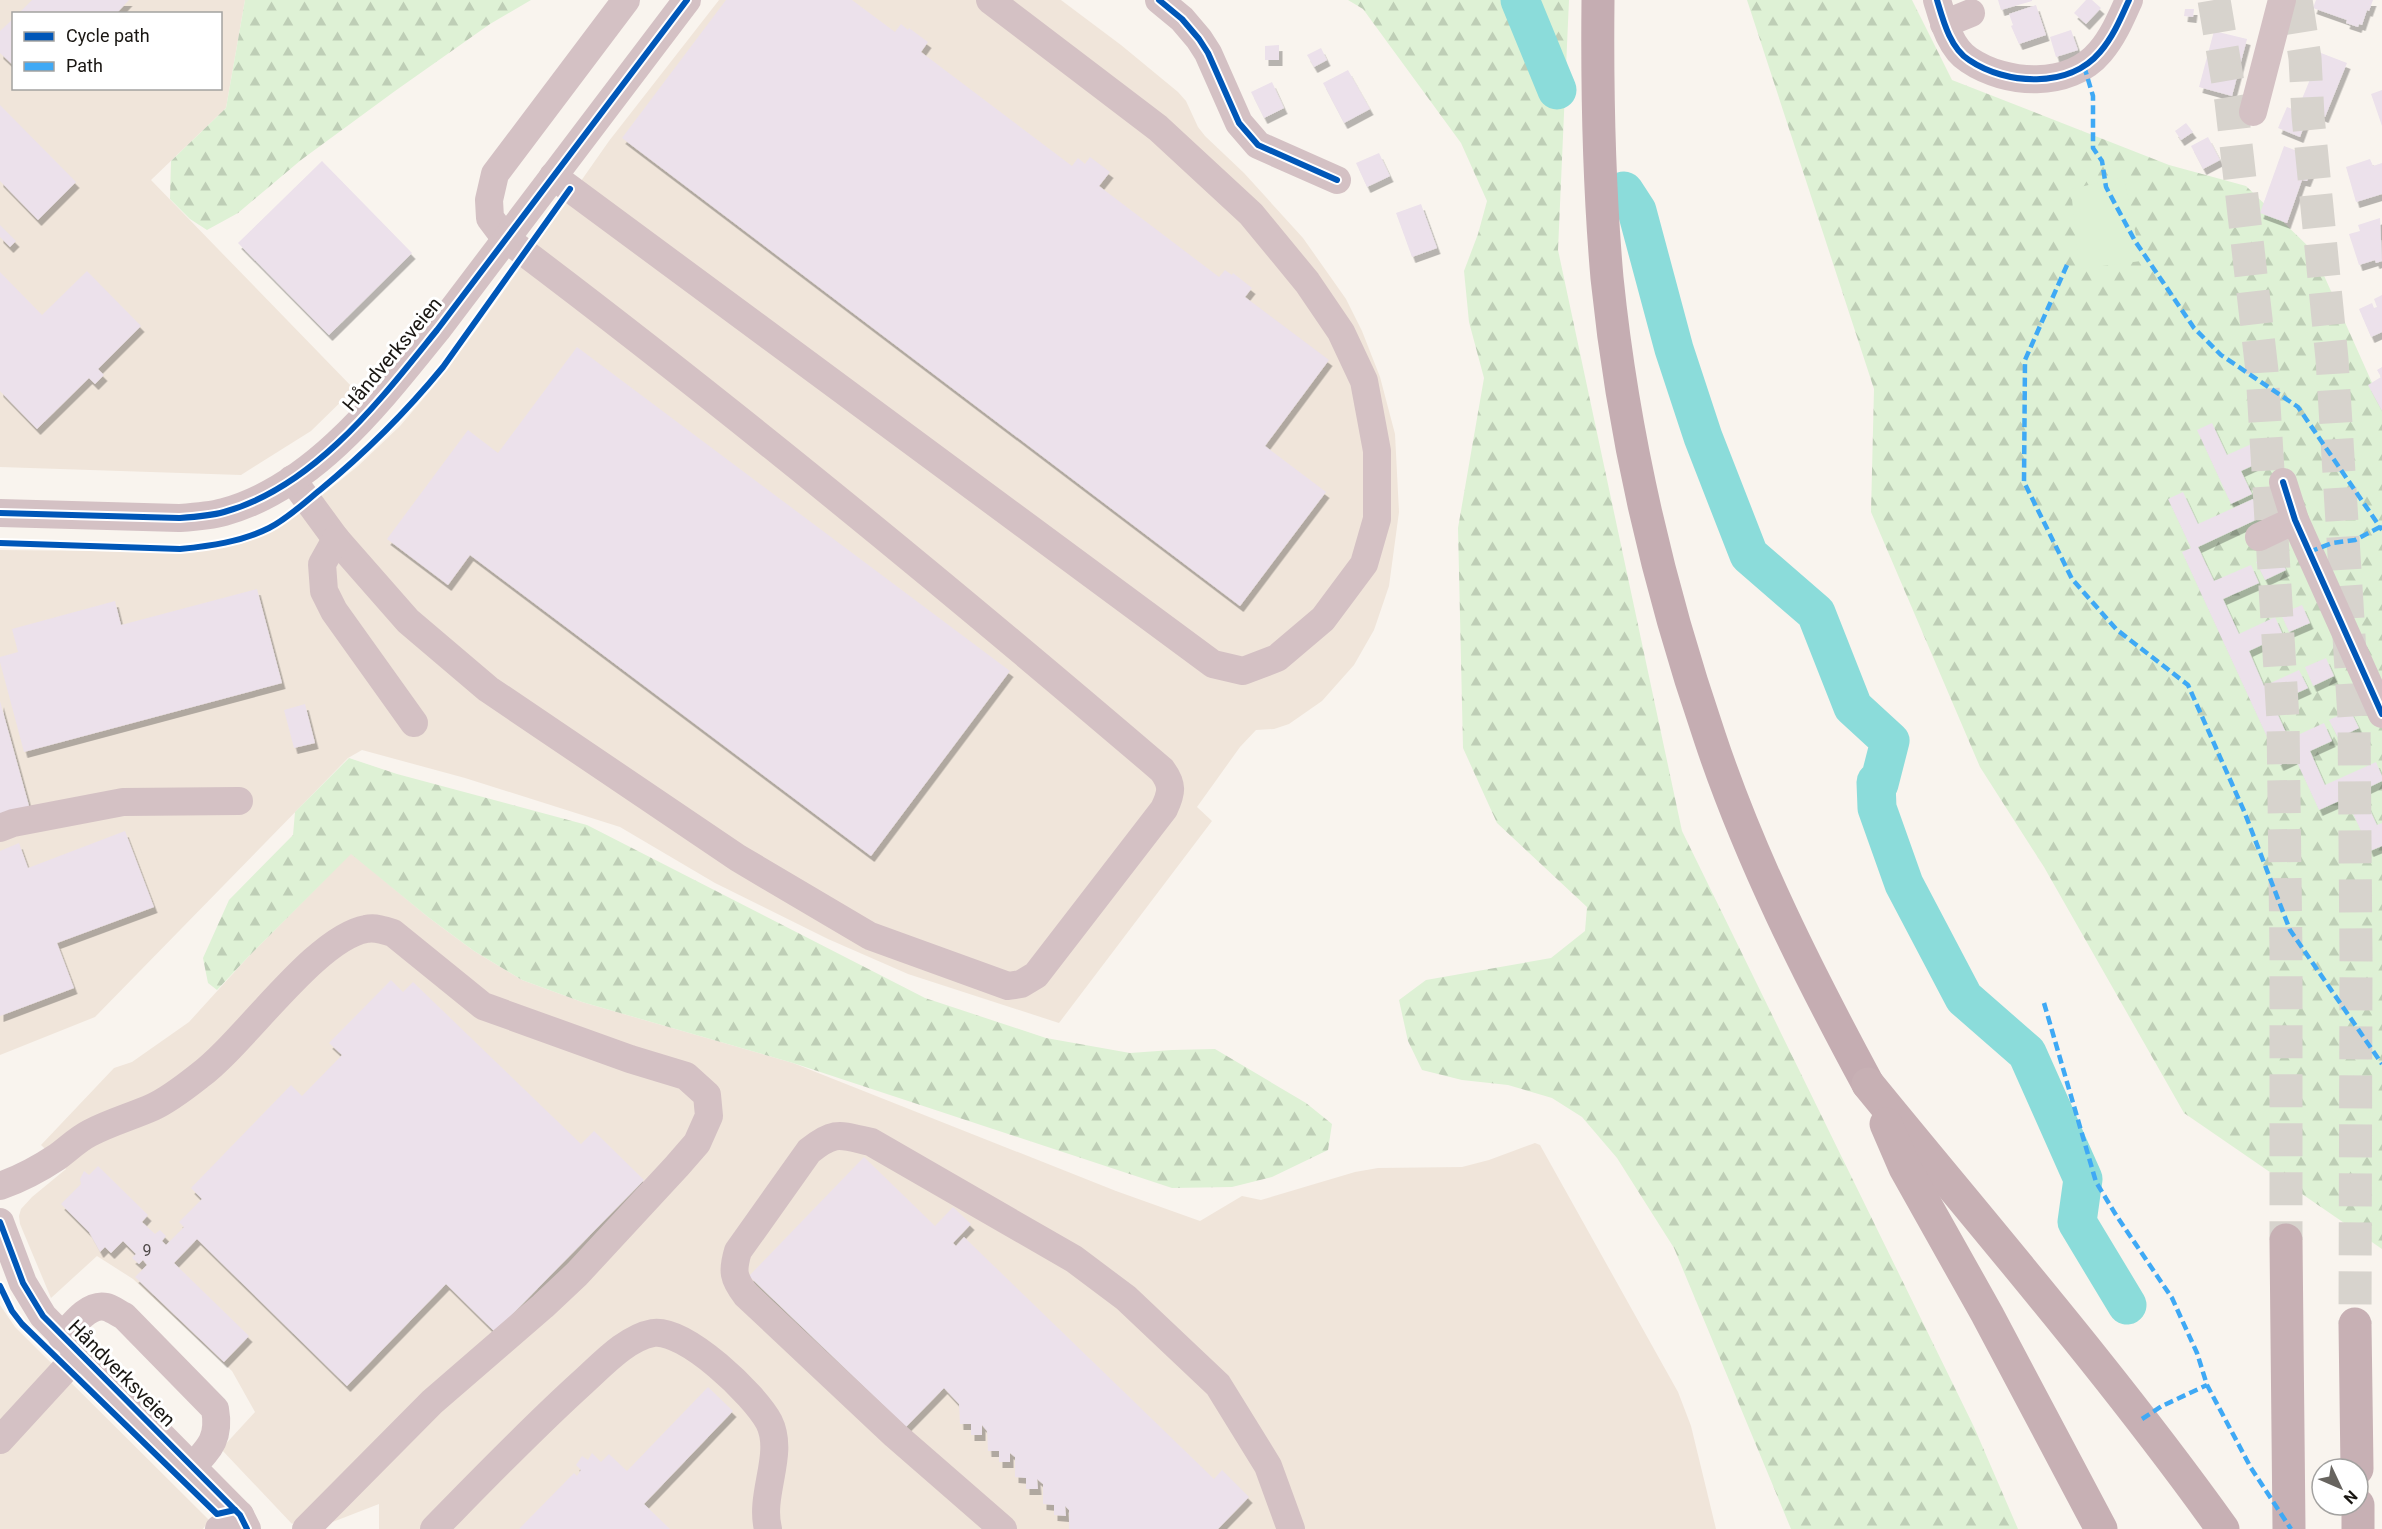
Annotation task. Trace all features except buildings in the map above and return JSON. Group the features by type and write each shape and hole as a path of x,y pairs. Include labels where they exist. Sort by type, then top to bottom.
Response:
{"highway":[{"path":"1868,1084 1905,1168 1987,1314 2101,1529"},
{"path":"1868,1084 2055,1309 2142,1419 2223,1529"},
{"path":"2286,1240 2289,1529"},
{"path":"2355,1324 2357,1457"}],"main road":[{"path":"1598,0 1598,124 1608,279 1626,407 1651,541 1710,740 1735,805 1809,973 1868,1084"}],"street":[{"path":"292,479 336,539 408,621 488,689 738,858 870,936 1008,986 1021,984 1036,975 1164,809 1171,794 1170,782 1162,770 1023,651 677,369 505,238 490,218 489,200 495,174 626,0"},
{"name":"Håndverksveien","path":"0,513 179,518 203,516 241,506 280,488 320,457 367,413 437,330 687,0"},
{"path":"553,176 1213,664 1244,670 1277,658 1323,619 1364,564 1377,519 1377,450 1364,381 1341,332 1312,290 1251,214 1158,128 990,0"},
{"path":"1159,0 1182,19 1199,39 1208,53 1239,123 1258,145 1337,180"},
{"path":"1971,13 1940,12 1955,45 1968,60 2006,77 2033,81 2056,77 2084,66 2100,53 2114,32 2129,0"},
{"path":"2253,112 2282,0"},
{"path":"2283,482 2295,520 2382,714"},
{"path":"2259,537 2295,520"},
{"path":"336,539 322,564 324,591 334,611 414,723"},
{"path":"0,828 14,823 123,801 239,801"},
{"path":"0,1186 21,1179 107,1124 154,1106 178,1092 224,1055 297,976 329,948 353,933 366,929 380,929 399,936 483,1006 630,1059 686,1076 707,1095 709,1116 697,1143 577,1274 432,1402 306,1529"},
{"path":"1003,1529 895,1435 746,1295 737,1282 733,1267 738,1251 809,1150 826,1138 843,1135 871,1142 1074,1259 1126,1298 1218,1385 1268,1466 1291,1529"},
{"name":"Håndverksveien","path":"0,1222 14,1264 43,1316 70,1346 192,1467 235,1524"},
{"path":"0,1440 70,1346 81,1317 93,1308 106,1306 124,1316 215,1409 218,1426 210,1447 192,1467"},
{"path":"434,1529 547,1415 610,1358 636,1340 654,1333 672,1335 697,1350 747,1393 770,1423 775,1455 766,1500 768,1529"}],"shaded area":[{"path":"0,0 245,0 226,108 151,180 354,389 311,431 241,475 0,467"},
{"path":"719,0 1061,0 1178,92 1186,101 1198,127 1205,136 1244,173 1303,238 1346,299 1362,331 1380,377 1395,434 1399,512 1389,586 1374,630 1354,665 1322,701 1289,724 1274,729 1256,730 1240,747 1197,807 1212,821 1059,1023 908,974 828,939 715,883 620,827 465,778 362,750 348,758 95,1017 0,1055 0,550 178,552 211,550 241,544 269,532 299,514 358,466 400,426 434,386 480,325 609,141"},
{"path":"351,853 428,917 474,951 522,980 582,1002 793,1063 1116,1191 1200,1221 1242,1196 1261,1200 1355,1172 1378,1168 1462,1167 1535,1143 1540,1145 1678,1392 1691,1426 1716,1529 379,1529 379,1504 330,1523 313,1507 292,1524 221,1449 255,1412 232,1371 133,1279 97,1256 51,1298 20,1224 19,1216 21,1209 32,1197 66,1169 41,1145 114,1068 132,1062 189,1022 249,956"},
{"path":"0,1305 15,1327 209,1520 203,1529 0,1529"}],"green space":[{"path":"245,0 531,0 490,24 395,91 301,160 238,213 207,230 190,219 170,199 171,161 226,108"},
{"path":"1348,0 1569,0 1558,250 1682,831 1974,1427 2018,1529 1791,1529 1674,1248 1617,1158 1582,1117 1552,1098 1508,1085 1462,1080 1422,1070 1408,1041 1399,1000 1426,980 1551,958 1585,931 1587,907 1497,823 1463,748 1458,528 1484,378 1469,322 1464,271 1487,201 1461,143 1363,9"},
{"path":"1747,0 1912,0 1952,80 2169,165 2246,186 2313,251 2382,405 2382,1249 2184,1113 2044,867 1980,767 1871,512 1874,389"},
{"path":"2124,177 2141,261 2079,269 2071,189"},
{"path":"349,758 397,774 587,825 925,998 1046,1038 1130,1053 1215,1049 1306,1103 1332,1124 1328,1150 1272,1177 1232,1187 1172,1188 793,1063 582,1002 522,980 474,951 351,854 217,990 208,983 203,958 229,900 293,835 295,812"}],"waterway":[{"path":"1520,0 1557,90"},
{"path":"1624,191 1637,211 1674,349 1703,437 1749,555 1816,613 1853,707 1890,741 1879,784 1876,782 1877,808 1904,884 1964,998 2027,1053 2083,1179 2077,1222 2127,1305"}],"tunnel":[{"path":"2214,0 2231,101 2262,371 2283,720 2286,1240"},
{"path":"2296,0 2305,58 2308,116 2332,359 2354,718 2355,1324"}],"marked path":[{"path":"2084,66 2093,96 2093,148 2102,161 2106,187 2135,241 2194,328 2221,355 2298,407 2382,530"},
{"path":"2067,265 2025,360 2024,482 2072,579 2116,629 2188,685 2244,811 2290,930 2382,1064"},
{"path":"2309,552 2332,543 2355,540 2382,526"},
{"path":"2044,1003 2096,1182 2172,1298 2197,1353 2207,1385 2251,1468 2291,1529"},
{"path":"2142,1419 2162,1406 2207,1385"}],"cycle path":[{"path":"0,513 196,517 224,512 257,500 288,483 317,462 369,411 437,330 687,0"},
{"path":"1159,0 1182,19 1199,39 1208,53 1239,123 1258,145 1337,180"},
{"path":"1937,0 1948,33 1962,55 1984,68 2001,74 2037,79 2072,72 2087,64 2109,40 2129,0"},
{"path":"0,543 180,549 236,540 276,524 353,462 385,432 429,384 570,189"},
{"path":"2283,482 2295,520 2382,714"},
{"path":"0,1222 23,1283 43,1316 240,1515 247,1529"},
{"path":"0,1286 12,1311 22,1324 217,1514 235,1510"}]}
